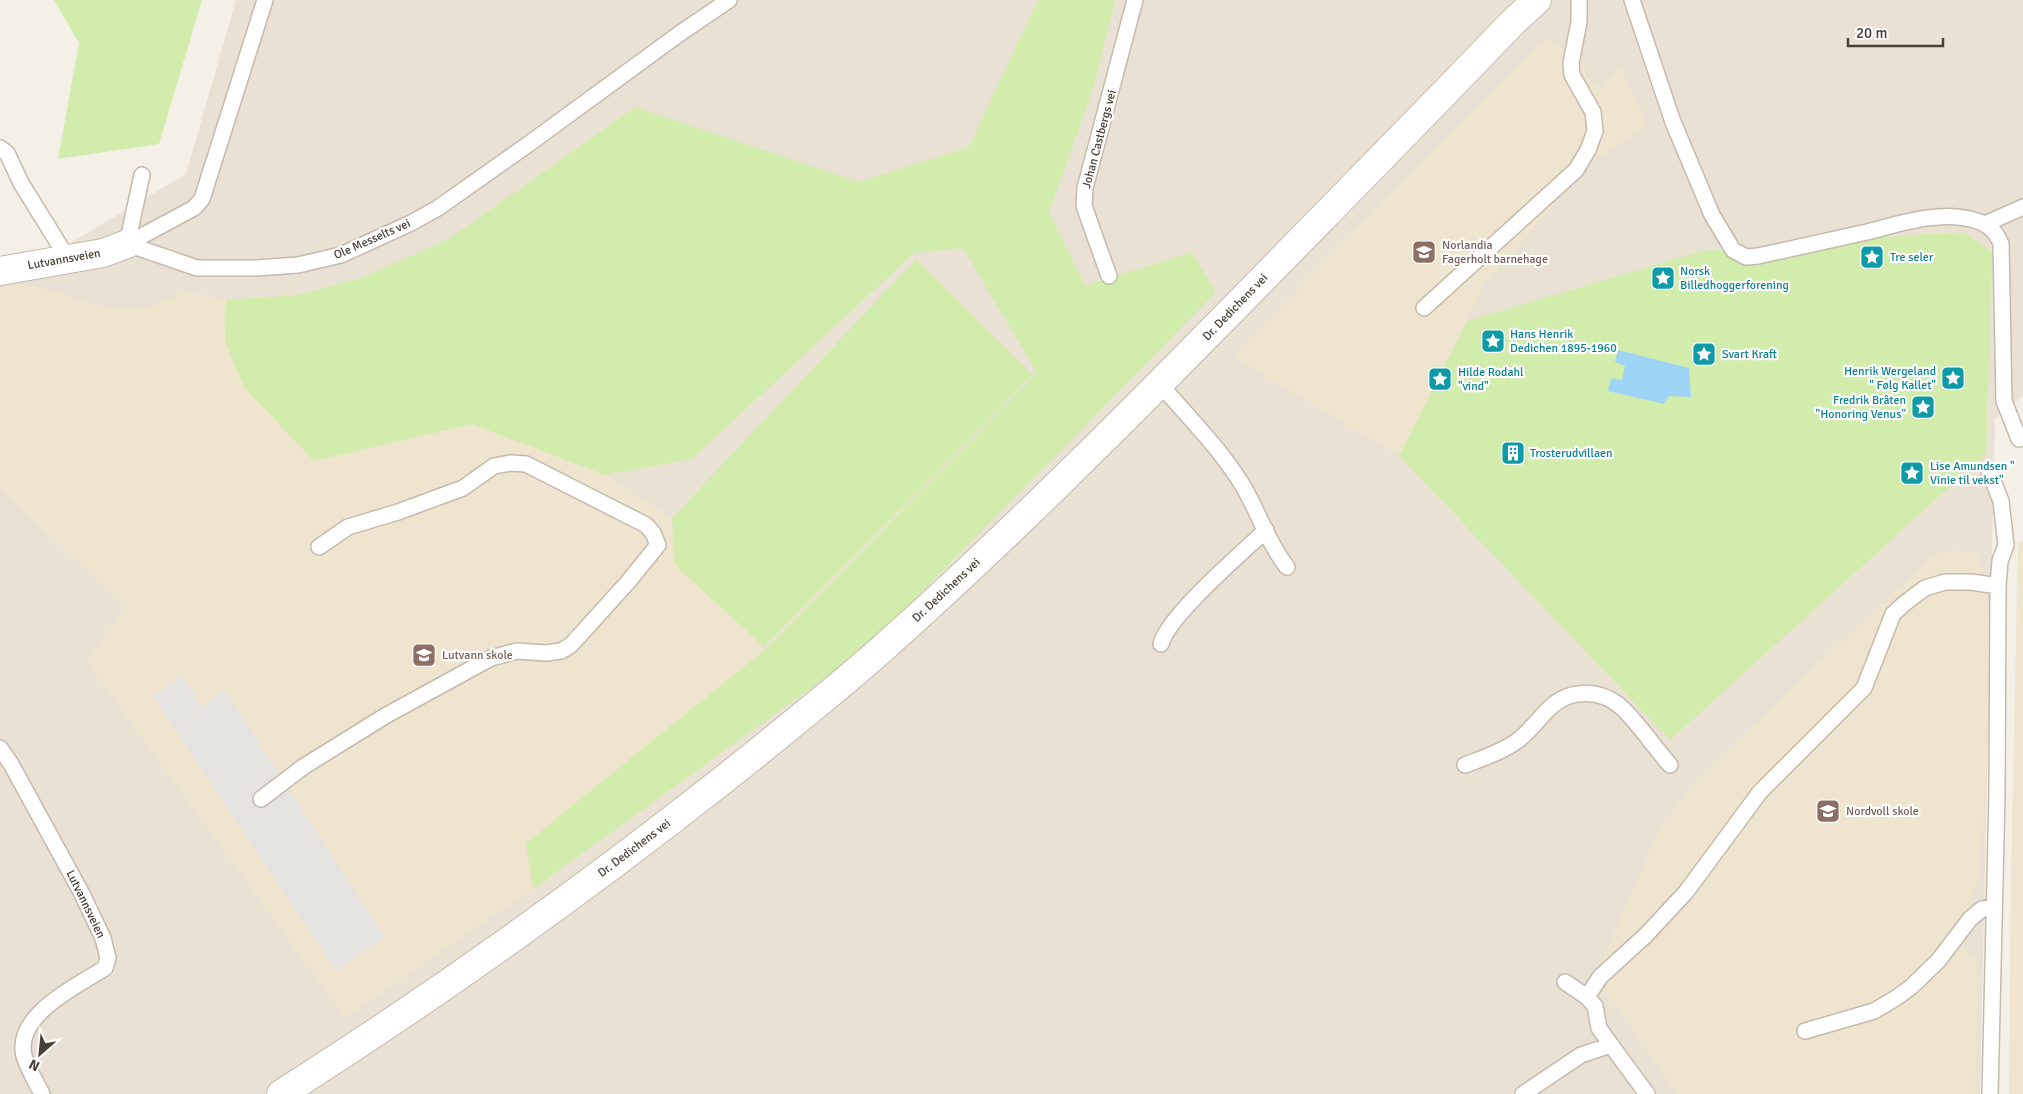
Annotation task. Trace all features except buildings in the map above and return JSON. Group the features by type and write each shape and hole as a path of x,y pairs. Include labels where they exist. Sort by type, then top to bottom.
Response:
{"street":[{"name":"Dr. Dedichens vei","path":"281,1094 436,992 547,914 650,838 756,754 881,650 1160,384 1512,23 1537,0"},
{"name":"Lutvannsveien","path":"0,271 103,253 127,244"}],"lane":[{"path":"127,244 194,208 202,199 265,0"},
{"name":"Ole Messelts vei","path":"127,244 197,268 256,268 298,265 341,255 411,223 438,208 729,0"},
{"name":"Johan Castbergs vei","path":"1109,276 1084,206 1085,188 1135,0"},
{"path":"1424,308 1576,170 1588,150 1595,131 1593,112 1572,75 1571,62 1579,22 1579,0"},
{"path":"1632,0 1680,139 1712,215 1733,250 1739,254 1746,257 1758,256 1917,220 1935,218 1968,218 1985,224 1998,236 2002,244 2004,401 2018,439"},
{"path":"0,148 7,153 21,183 68,260"},
{"path":"127,244 142,175"},
{"path":"1985,224 2023,207"},
{"path":"1160,384 1216,447 1242,485 1274,549 1287,567"},
{"path":"261,799 303,768 385,716 491,658 517,651 561,651 571,645 658,546 653,533 646,525 526,464 510,463 494,466 463,488 398,512 348,527 319,547"},
{"path":"1989,471 2001,501 2006,545 2000,561 1998,586 1990,1094"},
{"path":"1160,644 1172,623 1215,578 1266,530"},
{"path":"1587,997 1600,977 1646,935 1686,892 1760,792 1864,688 1892,614 1925,588 1944,582 1971,582 1998,586"},
{"path":"1465,765 1504,749 1518,740 1553,705 1567,697 1588,693 1605,696 1620,706 1670,765"},
{"name":"Lutvannsveien","path":"0,748 11,764 81,892 103,938 108,958 105,968 48,1006 32,1020 24,1038 24,1054 42,1094"},
{"path":"1805,1031 1874,1011 1896,998 1911,987 1938,960 1970,919 1982,909 1994,906"},
{"path":"1565,982 1587,997 1595,1006 1599,1028 1647,1094"},
{"path":"1523,1094 1581,1055 1611,1045"}],"shaded area":[{"path":"236,0 2023,0 2023,396 1995,419 1980,1094 0,1094 0,285 186,174"},
{"name":"Norlandia Fagerholt barnehage","path":"1549,39 1583,64 1585,76 1600,90 1621,67 1647,127 1591,162 1483,287 1399,456 1232,356 1541,42"},
{"name":"Lutvann skole","path":"23,285 58,292 92,304 128,311 149,308 186,292 226,300 225,342 314,461 472,424 605,475 672,518 675,565 766,649 526,843 533,889 345,1018 86,661 125,608 0,488 0,288"},
{"path":"2023,540 2023,1094 2009,1094 2011,872 2018,543"},
{"name":"Nordvoll skole","path":"1977,551 1993,631 1980,878 1960,919 1950,934 1978,960 1975,1094 1676,1094 1607,993 1602,960 1659,830 1685,792 1713,763 1928,560 1941,552"},
{"path":"181,676 203,707 225,690 385,938 336,970 153,696"}],"green space":[{"path":"54,0 202,0 159,144 58,159 79,43"},
{"path":"1038,0 1115,0 1094,86 1049,212 1085,286 1192,252 1216,292 869,646 533,889 526,843 766,649 1037,373 963,248 914,253 692,459 605,475 472,424 314,461 244,387 225,342 226,300 298,295 364,277 449,239 635,107 859,182 969,147"},
{"path":"1965,233 1992,252 1986,454 1670,740 1399,456 1467,321 1702,251"},
{"path":"916,259 1033,375 764,647 675,565 672,518"}],"water":[{"path":"1618,350 1689,368 1691,397 1669,396 1664,404 1608,391 1611,378 1622,380 1625,366 1615,362"}],"place":[{"name":"Norlandia Fagerholt barnehage","path":"1424,252"},
{"name":"Tre seler","path":"1872,257"},
{"name":"Norsk Billedhoggerforening","path":"1663,278"},
{"name":"Hans Henrik Dedichen 1895-1960","path":"1493,341"},
{"name":"Svart Kraft","path":"1704,354"},
{"name":"Henrik Wergeland \" Følg Kallet\"","path":"1953,378"},
{"name":"Hilde Rodahl \"vind\"","path":"1440,379"},
{"name":"Fredrik Bråten \"Honoring Venus\"","path":"1923,407"},
{"name":"Trosterudvillaen","path":"1513,453"},
{"name":"Lise Amundsen \" Vinie til vekst\"","path":"1912,473"},
{"name":"Lutvann skole","path":"424,655"},
{"name":"Nordvoll skole","path":"1828,811"}]}
